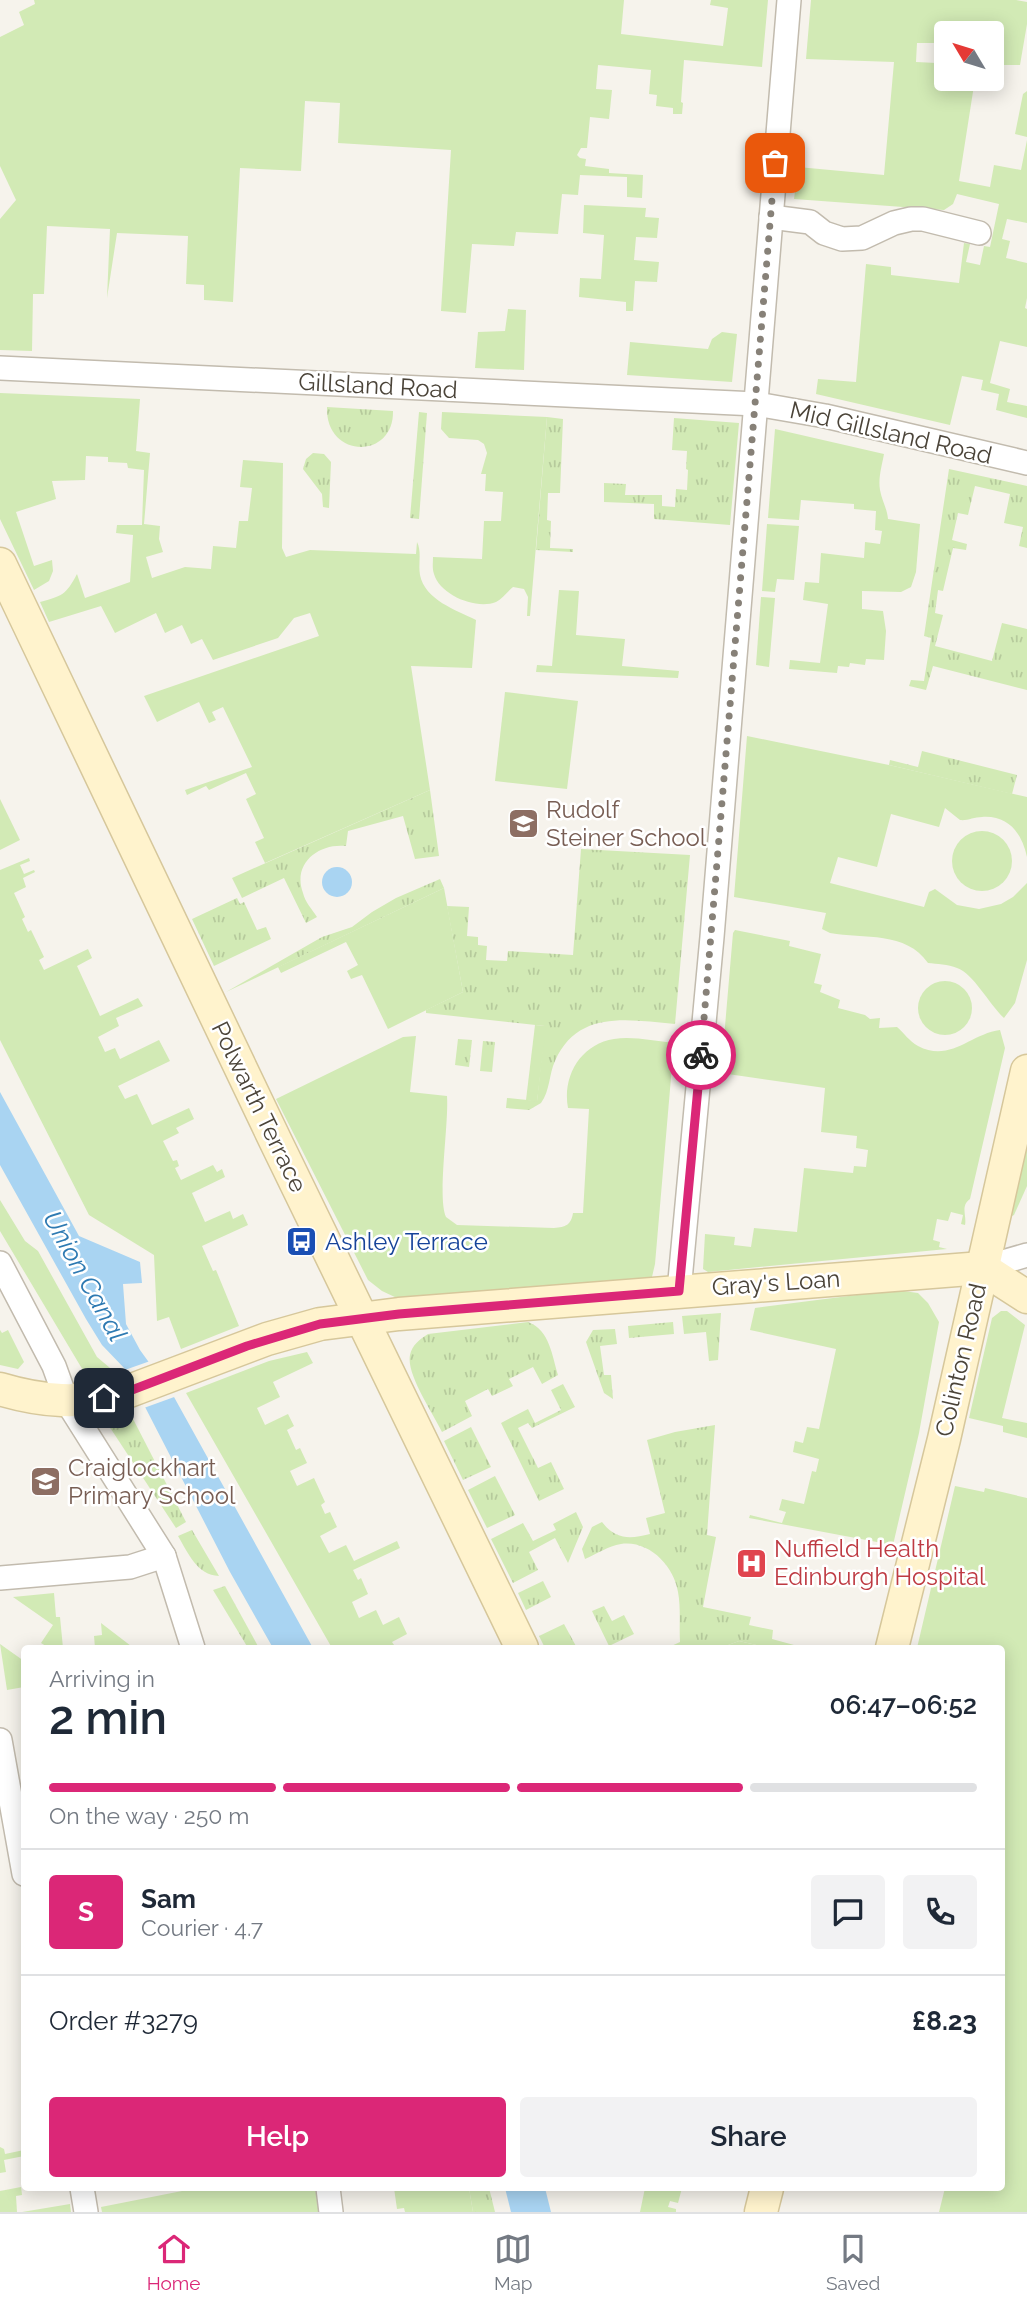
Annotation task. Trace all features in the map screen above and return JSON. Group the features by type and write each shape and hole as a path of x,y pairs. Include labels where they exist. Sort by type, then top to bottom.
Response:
{"street":[{"path":"679,1291 712,937 789,0"},
{"path":"771,217 810,222 824,233 842,239 862,238 894,223 911,219 923,219 979,233"},
{"name":"Gillsland Road","path":"0,368 756,404"},
{"name":"Mid Gillsland Road","path":"756,404 825,416 1027,463"},
{"name":"Polwarth Terrace","path":"0,564 521,1645"},
{"name":"Colinton Road","path":"893,1645 1027,1071"},
{"path":"982,1268 1027,1255"},
{"path":"0,1263 54,1366 66,1402 164,1556 192,1645"},
{"path":"982,1268 1027,1297"},
{"name":"Gray's Loan","path":"361,1318 982,1268"},
{"path":"0,1388 38,1399 85,1401 124,1393 267,1339 320,1324 361,1318"},
{"path":"0,1578 130,1567 164,1556"},
{"path":"0,1740 21,1857"},
{"path":"82,2191 86,2212"},
{"path":"328,2191 331,2212"},
{"path":"761,2212 766,2191"}],"green space":[{"path":"34,0 624,0 621,34 723,46 728,8 710,5 711,0 768,0 762,67 684,60 682,114 673,114 673,108 656,106 657,95 649,94 651,70 598,65 596,89 612,90 609,119 590,117 587,148 581,148 577,155 586,159 585,166 609,169 609,173 643,175 642,198 627,197 627,177 580,175 578,195 562,194 558,234 516,232 514,246 472,244 466,313 441,311 451,150 338,143 340,103 305,101 301,171 240,168 233,302 204,300 204,285 186,284 188,236 117,233 107,298 110,229 47,226 44,294 33,294 32,351 0,350 0,219 16,200 0,166 0,37 24,25 19,12 35,4"},
{"path":"811,0 1027,2 1027,24 1020,65 1004,65 1004,21 934,21 934,43 917,43 916,62 934,63 934,91 973,91 959,181 990,187 994,165 1021,170 1027,140 1027,223 1007,219 1002,239 1010,241 1006,258 1027,263 1027,347 1000,341 990,383 1010,389 1007,402 1027,406 1027,418 996,410 999,394 981,390 983,380 962,376 950,425 816,394 818,379 856,382 866,264 891,267 891,275 959,283 964,243 970,244 966,262 980,265 984,246 990,247 999,204 957,194 953,204 944,210 794,199 798,167 884,175 894,62 806,59"},
{"path":"1027,91 1027,137 1015,134 1023,94"},
{"path":"584,205 646,208 645,217 659,218 657,238 636,237 634,260 659,262 657,282 635,281 633,311 626,311 626,302 579,297 580,278 601,279 604,235 583,233"},
{"path":"508,309 526,310 524,370 475,368 478,332 505,331"},
{"path":"722,332 737,334 732,382 627,375 630,342 708,349 712,339"},
{"path":"0,393 140,399 136,451 150,453 144,524 160,526 159,539 163,552 146,557 152,578 185,567 211,569 213,546 236,548 239,521 248,521 252,488 240,487 243,460 283,463 282,548 286,557 310,550 416,554 417,542 420,575 428,591 442,603 476,620 472,668 411,666 430,790 265,863 255,842 264,838 246,799 256,794 246,773 209,790 206,786 187,795 185,790 252,767 223,707 212,712 216,720 209,723 199,702 157,722 144,696 319,636 310,613 294,618 278,638 213,660 202,639 191,644 182,625 165,633 156,613 115,633 101,606 49,622 40,602 63,594 77,574 85,598 130,582 133,535 116,533 117,525 142,525 144,470 128,468 127,463 108,462 108,457 86,456 85,480 52,481 56,499 16,512 34,566 52,560 53,571 49,581 34,590 0,519"},
{"path":"327,407 393,411 390,427 383,438 372,445 360,447 347,444 337,436 329,424"},
{"path":"419,412 427,413 419,519 410,518"},
{"path":"442,412 547,417 530,616 527,616 528,597 524,589 513,587 496,602 479,604 451,594 443,588 434,574 433,557 482,559 484,521 501,521 503,492 485,491 486,474 481,474 487,453 484,444 478,440 449,438 441,429"},
{"path":"547,417 563,419 560,493 548,493 550,548 573,549 573,552 536,550"},
{"path":"674,418 739,423 730,525 654,519 654,504 604,502 604,483 626,484 625,495 662,495 662,506 675,507 676,489 687,490 688,470 687,451 672,450"},
{"path":"775,429 884,454 880,485 888,519 920,524 916,572 911,587 901,592 862,591 862,609 883,611 886,631 884,660 866,659 865,665 850,663 849,667 838,666 837,673 789,669 790,660 820,663 828,604 803,600 805,582 819,583 821,553 864,558 865,542 880,544 882,531 875,530 876,511 854,509 854,504 801,500 799,520 768,518"},
{"path":"313,453 324,454 331,462 329,508 323,507 322,494 303,469 306,459"},
{"path":"949,469 1027,486 1027,548 1019,546 1023,527 1004,523 1010,494 975,486 968,515 958,513 952,540 967,544 966,550 953,548 943,591 938,590 935,613 943,615 935,646 992,661 1002,623 1027,629 1027,690 933,666 926,690 909,686 911,680 924,681 931,638 924,636"},
{"path":"767,524 799,526 794,580 777,579 775,592 762,591"},
{"path":"559,590 579,591 576,635 625,639 622,666 679,671 678,678 536,672 537,665 552,666"},
{"path":"761,597 775,598 769,667 756,665"},
{"path":"505,692 578,701 567,789 495,781"},
{"path":"747,736 1027,797 1027,857 1017,833 999,819 982,817 960,820 945,808 939,827 891,814 877,867 838,857 830,883 924,907 929,892 935,889 957,905 979,909 1001,904 1027,883 1027,960 1015,1003 1004,1018 963,971 928,963 908,946 884,938 830,933 822,929 826,913 734,897"},
{"path":"922,751 1017,775 1012,794 889,765 890,760 918,767"},
{"path":"430,790 439,856 415,859 403,816 348,831 346,846 326,848 310,857 301,873 301,882 305,899 317,917 306,923 284,878 242,898 232,878"},
{"path":"0,799 20,840 0,850"},
{"path":"976,831 988,831 1007,844 1012,861 1010,873 999,886 988,891 976,891 957,878 952,867 952,855 965,836"},
{"path":"581,849 690,855 675,1024 623,1020 591,1025 565,1044 555,1061 541,1103 529,1110 506,1108 507,1098 537,1101 545,1026 426,1013 426,1010 463,992 447,906 469,907 467,936 478,937 478,945 487,946 486,960 507,961 508,951 573,955"},
{"path":"29,858 30,861 20,865 24,874 34,870 35,872 23,878 26,887 14,893 25,917 22,919 28,932 31,930 44,957 39,960 44,970 88,949 92,958 77,966 100,1016 138,998 143,1006 116,1018 119,1026 98,1037 105,1052 115,1048 120,1059 159,1040 170,1061 118,1086 125,1099 137,1094 152,1125 189,1108 194,1119 176,1128 179,1133 163,1141 173,1161 177,1160 179,1166 175,1168 181,1180 213,1165 217,1172 222,1169 225,1177 192,1193 205,1222 230,1211 233,1219 243,1214 248,1225 202,1246 213,1271 216,1270 239,1326 181,1349 169,1317 157,1321 154,1255 89,1215 0,1040 0,870"},
{"path":"440,879 444,888 226,992 322,937 352,927 396,898"},
{"path":"444,888 463,992 388,1029 362,975 351,979 347,971 358,965 346,942 281,973 278,967"},
{"path":"237,898 240,904 244,902 257,930 266,927 271,939 214,966 192,919"},
{"path":"735,930 790,941 789,946 821,954 814,983 822,985 820,992 840,1000 838,1008 865,1015 870,1019 880,1018 879,1028 897,1027 918,1046 940,1051 1000,1030 1005,1048 970,1199 965,1208 965,1225 961,1224 963,1215 951,1212 948,1221 937,1219 933,1240 940,1242 939,1247 947,1249 708,1272 703,1269 705,1234 735,1237 734,1245 751,1247 754,1228 797,1232 804,1168 853,1173 854,1166 866,1167 868,1150 856,1148 857,1136 821,1132 825,1088 721,1073"},
{"path":"945,981 964,989 972,1008 964,1027 945,1035 926,1027 918,1008 926,989"},
{"path":"535,1025 546,1026 537,1102 526,1100"},
{"path":"416,1036 410,1092 447,1096 443,1177 446,1217 457,1225 554,1228 567,1225 573,1213 583,1213 589,1109 568,1108 568,1084 576,1063 592,1047 614,1039 636,1038 674,1043 652,1277 399,1299 368,1280 276,1099 403,1037"},
{"path":"458,1039 472,1040 469,1067 455,1065"},
{"path":"483,1041 495,1042 492,1072 480,1071"},
{"path":"1027,1114 1027,1186 1014,1215 1010,1217"},
{"path":"0,1200 25,1241 38,1251 97,1357 116,1373 94,1379 87,1376 0,1231"},
{"path":"896,1290 918,1293 928,1303 939,1322 919,1433 893,1545 749,1518 750,1515 782,1523 786,1512 779,1510 782,1499 804,1504 812,1471 816,1472 819,1459 793,1452 795,1441 803,1443 807,1427 819,1429 836,1349 750,1330 755,1308"},
{"path":"1001,1311 1007,1311 1025,1325 1002,1418 1027,1423 1027,1438 1003,1432 1003,1426 969,1418 992,1318"},
{"path":"721,1313 718,1360 709,1361 706,1332 684,1334 682,1316"},
{"path":"528,1322 546,1337 558,1375 542,1384 533,1367 509,1379 513,1386 492,1396 488,1389 465,1401 472,1416 442,1432 412,1372 410,1355 414,1345 428,1334"},
{"path":"673,1322 674,1334 629,1338 628,1326"},
{"path":"615,1329 617,1344 600,1346 604,1375 611,1375 613,1399 604,1393 586,1342 593,1330"},
{"path":"0,1330 2,1333 8,1330 24,1362 18,1369 0,1365"},
{"path":"307,1352 313,1363 273,1382 280,1397 257,1408 265,1425 288,1414 294,1426 287,1430 296,1450 300,1448 307,1463 290,1471 297,1486 314,1478 325,1502 321,1505 325,1514 330,1512 337,1527 320,1536 329,1553 346,1545 354,1561 397,1541 400,1548 353,1570 358,1580 361,1578 368,1594 352,1602 359,1618 376,1610 383,1625 399,1617 407,1634 392,1642 394,1645 330,1645 186,1393 269,1361"},
{"path":"563,1384 575,1407 532,1428 528,1423 518,1428 538,1468 551,1462 564,1489 539,1501 501,1423 528,1409 535,1423 561,1410 551,1390"},
{"path":"130,1413 186,1522 176,1528 107,1423"},
{"path":"715,1425 707,1535 716,1537 703,1607 751,1617 749,1625 773,1630 772,1639 794,1645 757,1645 739,1641 728,1645 674,1645 680,1642 679,1598 676,1582 666,1564 650,1551 631,1544 612,1546 585,1559 582,1549 592,1527 602,1522 618,1535 643,1536 650,1534 646,1518 665,1513 647,1440"},
{"path":"471,1427 491,1467 463,1480 444,1441"},
{"path":"495,1476 515,1515 487,1528 468,1490"},
{"path":"955,1486 984,1492 985,1488 1027,1498 1027,2212 939,2212 944,2191 1005,2191 1005,1645 918,1645"},
{"path":"576,1512 583,1527 568,1563 555,1538 529,1552 538,1570 513,1583 491,1539 523,1523 533,1541 556,1530 553,1524"},
{"path":"192,1530 219,1576 211,1575 199,1567 178,1536"},
{"path":"543,1581 551,1597 526,1610 518,1593"},
{"path":"225,1586 257,1645 246,1645 213,1590"},
{"path":"54,1593 63,1645 41,1643 53,1625 13,1597"},
{"path":"604,1606 612,1621 624,1615 634,1634 609,1645 592,1611"},
{"path":"101,1623 130,1645 95,1645 94,1636 102,1635"},
{"path":"564,1624 575,1645 544,1645 539,1636"},
{"path":"739,1641 757,1645 728,1645"},
{"path":"0,1644 21,1659 21,1688 7,1690"},
{"path":"0,2147 5,2154 21,2151 21,2157 4,2160 6,2172 0,2173"},
{"path":"21,2187 22,2195 16,2196 17,2212 0,2212 0,2191"},
{"path":"182,2191 316,2191 319,2212 102,2212 101,2207"},
{"path":"394,2191 470,2191 473,2212 405,2212 404,2208 397,2209"},
{"path":"470,2191 490,2191 495,2212 473,2212"},
{"path":"644,2191 681,2191 678,2203 670,2201 668,2207 676,2209 676,2212 640,2212"},
{"path":"70,2204 71,2212 22,2212"}],"water":[{"path":"337,867 348,871 352,882 348,893 337,897 326,893 322,882 326,871"},
{"name":"Union Canal","path":"0,1092 79,1236 140,1262 142,1283 123,1284 126,1324 140,1350 174,1397 311,1645 271,1645 230,1572 126,1370 102,1345 86,1319 0,1165"},
{"path":"506,2191 546,2191 551,2212 511,2212"}],"pier":[{"path":"153,1360 177,1396 141,1409 122,1371"}],"way so far":[{"path":"701,1055 775,163"}],"place":[{"name":"Rudolf Steiner School","path":"523,824"},
{"name":"Ashley Terrace","path":"302,1242"},
{"name":"Craiglockhart Primary School","path":"45,1482"},
{"name":"Nuffield Health Edinburgh Hospital","path":"751,1563"}],"route":[{"path":"104,1398 124,1393 247,1346 320,1324 399,1314 679,1291 701,1055"}]}
